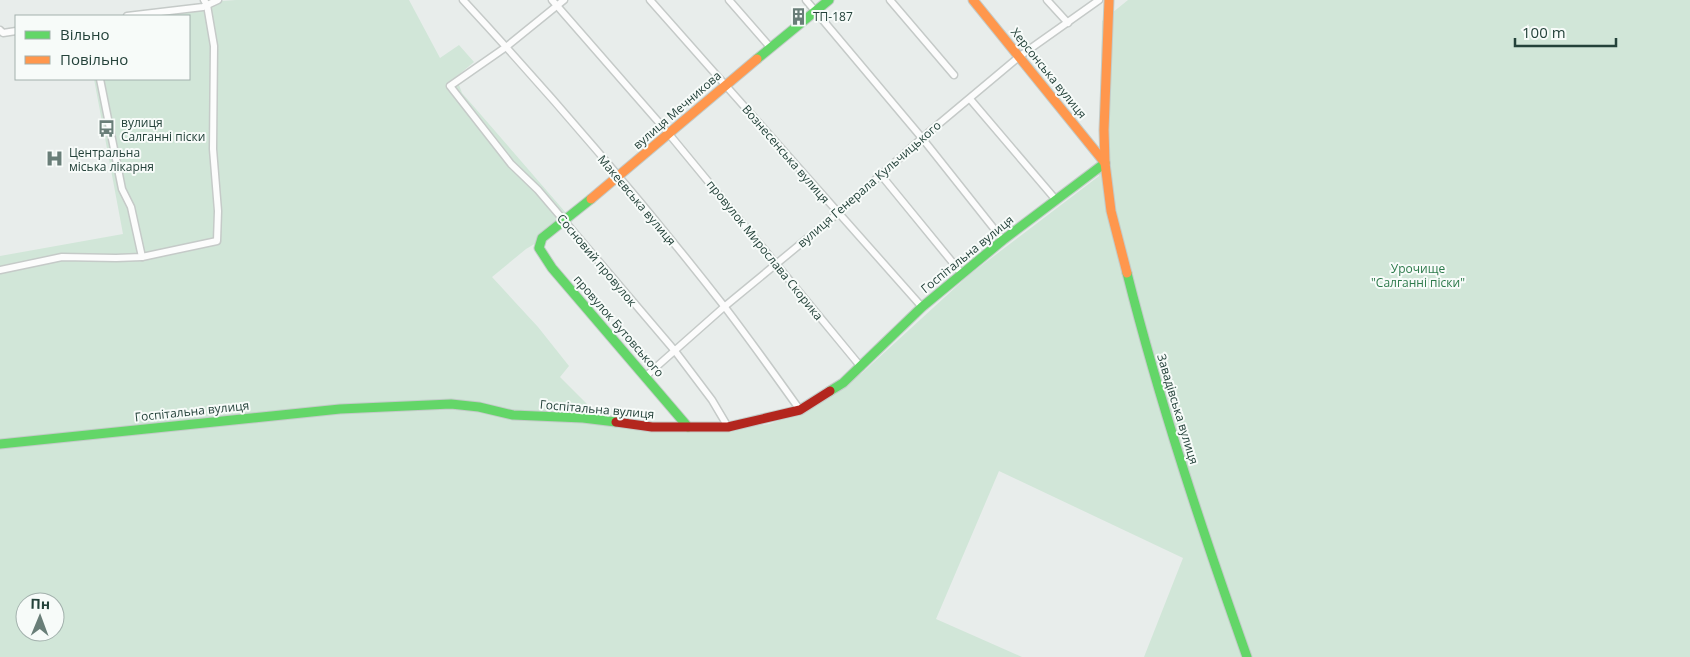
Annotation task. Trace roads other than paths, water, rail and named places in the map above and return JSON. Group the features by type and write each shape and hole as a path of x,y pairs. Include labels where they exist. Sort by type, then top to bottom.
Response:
{"street":[{"path":"135,15 203,7 206,2 218,0"},
{"name":"Макеєвська вулиця","path":"463,0 506,46 619,176 724,307 800,410"},
{"name":"провулок Мирослава Скорика","path":"552,0 669,134 861,367"},
{"path":"506,46 564,0"},
{"name":"Вознесенська вулиця","path":"650,0 922,307"},
{"path":"729,0 770,47"},
{"path":"806,0 922,138 1003,240"},
{"name":"вулиця Мечникова","path":"542,238 565,221 770,47 829,0"},
{"path":"890,0 954,75"},
{"name":"Херсонська вулиця","path":"974,0 1105,163"},
{"path":"1048,0 1068,23"},
{"name":"вулиця Генерала Кульчицького","path":"646,376 724,307 838,213 922,138 1020,56 1099,0"},
{"name":"Завадівська вулиця","path":"1109,0 1104,130 1105,163 1111,211 1144,342 1202,529 1248,657"},
{"path":"0,270 62,257 142,257 216,241 218,211 213,149 214,46 206,2"},
{"path":"0,30 3,33 15,31"},
{"name":"Сосновий провулок","path":"506,46 450,86 511,164 538,190 675,351 712,400 728,427"},
{"path":"100,80 122,189 131,207 142,257"},
{"path":"970,98 1056,200"},
{"name":"Госпітальна вулиця","path":"0,444 340,409 451,404 479,407 513,415 583,418 652,427 728,427 800,410 843,383 922,307 1003,240 1105,163"},
{"path":"881,175 962,274"},
{"name":"провулок Бутовського","path":"542,238 540,248 552,268 688,427"}],"place":[{"name":"ТП-187","path":"799,16"},
{"name":"вулиця Салганні піски","path":"107,129"},
{"name":"Центральна міська лікарня","path":"55,159"}],"park label":[{"name":"Урочище \"Салганні піски\"","path":"1418,275"}]}
